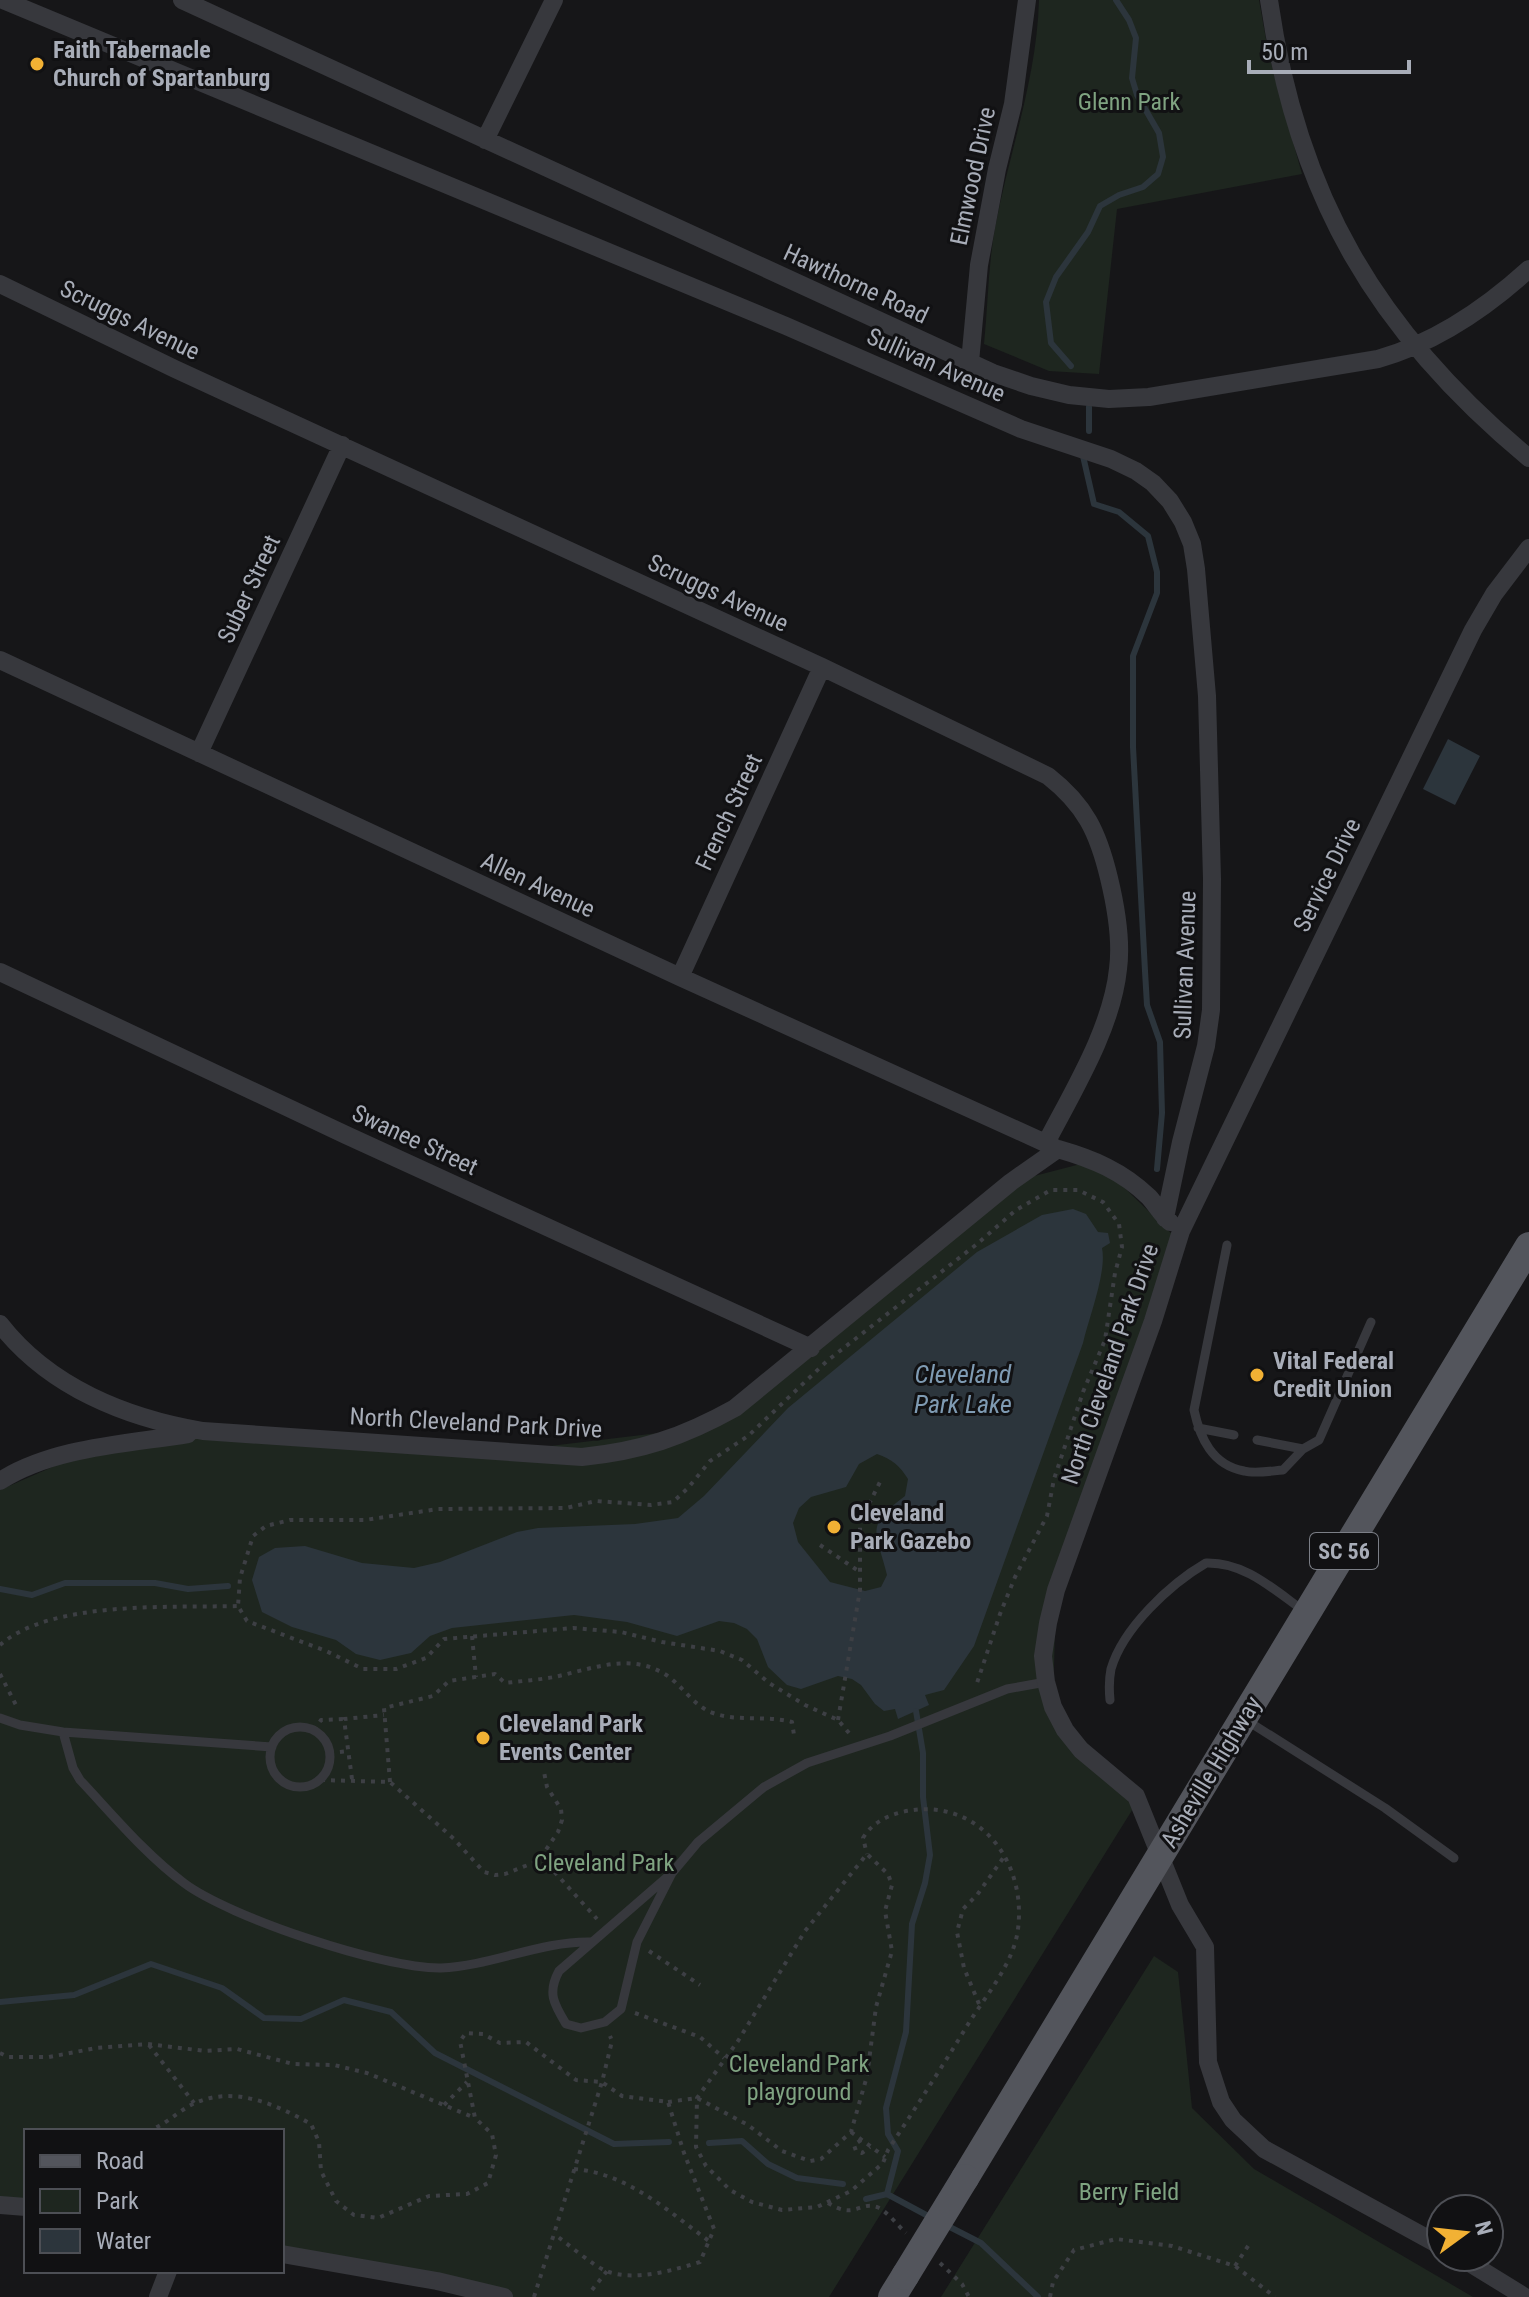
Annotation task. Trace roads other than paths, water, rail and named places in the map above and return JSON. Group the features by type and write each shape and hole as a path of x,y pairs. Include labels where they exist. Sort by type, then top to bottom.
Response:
{"main road":[{"name":"Asheville Highway","path":"899,2286 1529,1246"}],"street":[{"name":"Sullivan Avenue","path":"3,0 786,326 1021,429 1111,459 1153,483 1170,501 1183,522 1192,544 1196,569 1207,696 1212,879 1211,1010 1206,1046 1165,1218"},
{"name":"Hawthorne Road","path":"182,0 970,362 1031,386 1069,395 1149,397 1378,359 1415,347 1468,317 1529,269"},
{"path":"485,140 554,0"},
{"name":"Elmwood Drive","path":"970,362 979,265 1013,104 1027,0"},
{"path":"1269,0 1292,111 1322,198 1365,279 1415,347 1471,407 1529,458"},
{"name":"Scruggs Avenue","path":"0,284 175,369 822,667 1048,776 1068,791 1096,833 1113,893 1119,941 1118,969 1104,1022 1052,1146"},
{"name":"Suber Street","path":"199,753 342,445"},
{"name":"Service Drive","path":"1181,1231 1473,630 1494,594 1529,548"},
{"name":"Allen Avenue","path":"0,660 680,977 1052,1146"},
{"name":"French Street","path":"680,977 822,667"},
{"name":"Swanee Street","path":"0,972 332,1129 811,1348"},
{"name":"North Cleveland Park Drive","path":"0,1324 15,1343 44,1369 79,1390 139,1417 203,1431 542,1455 582,1457 623,1453 662,1443 700,1428 735,1408 1052,1146 1096,1160 1116,1171 1151,1200 1165,1218 1181,1231 1153,1321 1056,1590 1043,1656 1053,1707 1065,1730 1081,1750 1136,1796 1180,1905 1205,1947 1208,2062 1221,2102 1233,2120 1264,2149 1425,2237"},
{"name":"North Cleveland Park Drive","path":"0,1481 38,1461 62,1455 203,1431"},
{"path":"0,2205 24,2207"},
{"path":"284,2254 437,2281 504,2297"},
{"path":"158,2297 167,2273"},
{"path":"1486,2273 1525,2297"}],"lane":[{"path":"1227,1245 1194,1410 1198,1428 1212,1456 1244,1471 1283,1470 1303,1449 1319,1440 1371,1322"},
{"path":"1198,1428 1234,1435"},
{"path":"1257,1440 1303,1449"},
{"path":"1110,1700 1111,1670 1136,1624 1154,1605 1206,1563 1237,1566 1307,1613"},
{"path":"672,1873 637,1942 621,2009 605,2022 581,2028 566,2024 555,2006 552,1984 559,1971 672,1873 698,1842 764,1787 807,1763 890,1736 1007,1689 1046,1682"},
{"path":"0,1718 20,1725 63,1732 272,1747"},
{"path":"1243,1718 1385,1808 1454,1858"},
{"path":"291,1728 314,1730 326,1740 330,1762 321,1780 304,1787 286,1784 274,1772 270,1762 272,1747 282,1733 291,1728"},
{"path":"63,1732 73,1768 80,1780 153,1856 185,1884 237,1912 318,1941 410,1966 466,1966 571,1942 590,1942"}],"water":[{"path":"1448,739 1480,756 1455,805 1423,789"},
{"name":"Cleveland Park Lake","path":"1073,1209 1086,1214 1098,1232 1108,1233 1110,1243 1102,1248 1100,1282 1083,1343 974,1646 944,1690 925,1695 929,1705 898,1719 895,1709 884,1711 852,1679 838,1676 801,1689 787,1685 768,1667 757,1639 747,1629 734,1623 719,1621 677,1636 627,1622 574,1615 452,1628 430,1636 411,1653 380,1660 356,1654 336,1640 292,1627 262,1612 252,1580 259,1557 275,1548 305,1546 362,1563 414,1568 440,1562 517,1532 538,1528 635,1524 678,1518 704,1496 788,1408 977,1252 1042,1215","holes":["877,1454 902,1470 908,1479 905,1496 883,1515 876,1530 887,1575 881,1587 865,1591 830,1582 798,1542 793,1523 799,1508 811,1497 846,1487 859,1464"]}],"waterway":[{"path":"1071,366 1051,343 1046,302 1056,277 1088,232 1100,206 1143,187 1158,174 1163,157 1159,133 1137,95 1132,78 1136,38 1116,0"},
{"path":"1089,407 1089,431"},
{"path":"1083,456 1094,504 1119,512 1148,536 1157,572 1157,593 1133,656 1133,747 1147,1005 1160,1042 1162,1113 1157,1169"},
{"path":"0,1589 32,1595 65,1583 155,1583 188,1589 228,1586"},
{"path":"887,2194 898,2151 888,2134 886,2108 906,2032 912,1924 930,1855 923,1797 923,1753 916,1711"},
{"path":"0,2002 74,1995 151,1964 222,1988 264,2018 301,2019 344,2000 391,2012 435,2053 614,2144 669,2142"},
{"path":"709,2143 742,2141 768,2164 797,2178 843,2184"},
{"path":"866,2199 887,2194 930,2217"},
{"path":"944,2224 981,2243 1038,2297"}],"place":[{"name":"Faith Tabernacle Church of Spartanburg","path":"37,64"},
{"name":"Vital Federal Credit Union","path":"1257,1375"},
{"name":"Cleveland Park Gazebo","path":"834,1527"},
{"name":"Cleveland Park Events Center","path":"483,1738"}],"park label":[{"name":"Glenn Park","path":"1129,102"},
{"name":"Cleveland Park","path":"604,1863"},
{"name":"Cleveland Park playground","path":"799,2078"},
{"name":"Berry Field","path":"1129,2192"}]}
